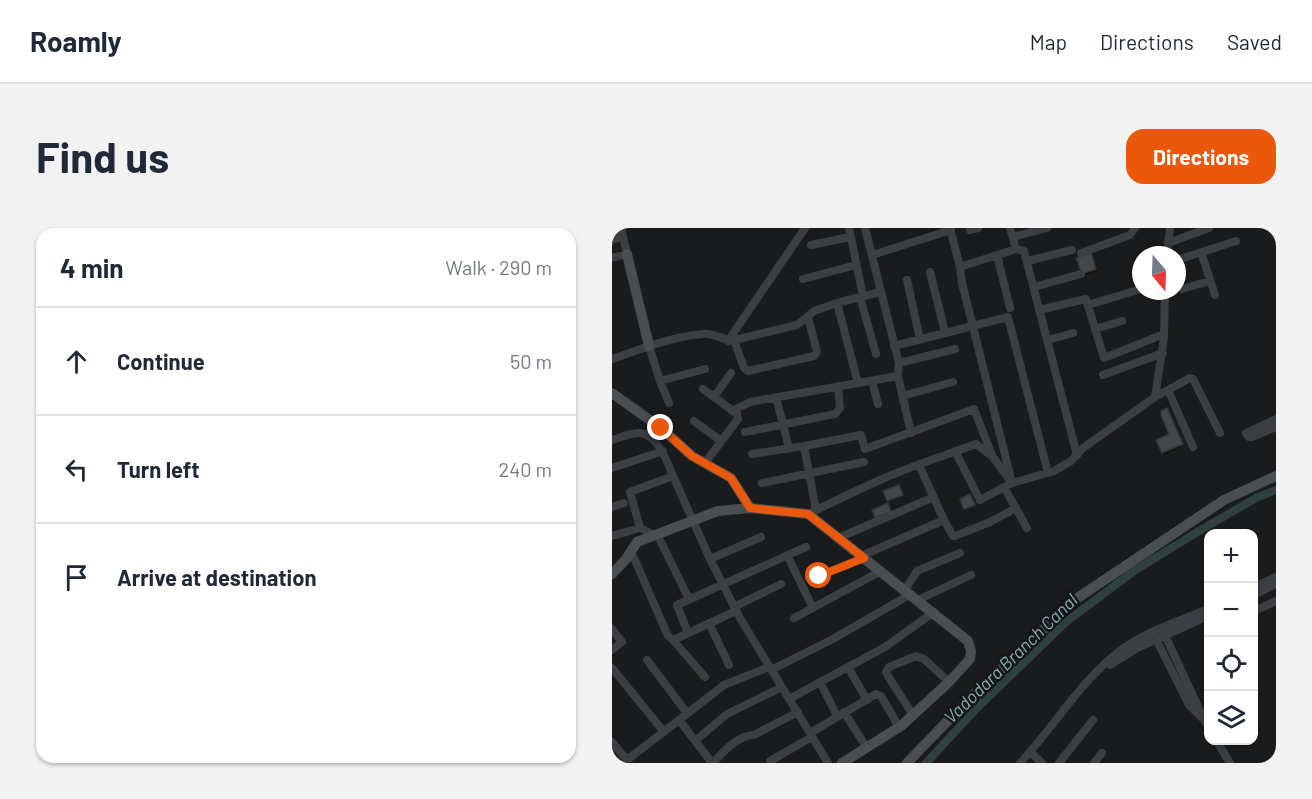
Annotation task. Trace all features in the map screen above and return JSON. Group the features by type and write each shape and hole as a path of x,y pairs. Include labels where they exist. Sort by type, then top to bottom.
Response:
{"street":[{"path":"621,228 649,346 669,403"},
{"path":"731,340 806,228"},
{"path":"865,228 899,363 898,376 911,433"},
{"path":"1010,228 1016,249"},
{"path":"1013,237 1047,228"},
{"path":"1081,254 1132,234 1135,228"},
{"path":"1168,246 1170,228"},
{"path":"1168,243 1209,228"},
{"path":"872,255 951,229 1008,485 1016,508 1027,528"},
{"path":"811,245 849,232 861,296 876,354"},
{"path":"612,240 623,237"},
{"path":"1186,257 1236,241"},
{"path":"960,267 1016,249 1024,251 1077,455"},
{"path":"1027,261 1071,250"},
{"path":"1201,252 1215,296"},
{"path":"612,258 627,254"},
{"path":"997,255 1010,308"},
{"path":"803,279 856,265"},
{"path":"930,272 945,332"},
{"path":"1034,287 1081,274"},
{"path":"907,280 920,339"},
{"path":"1186,288 1210,281"},
{"path":"612,359 649,346 703,334 731,340 796,325 814,311 880,292"},
{"path":"1088,305 1132,292"},
{"path":"1039,310 1086,299 1104,358 1164,334"},
{"path":"1155,397 1164,334 1165,300"},
{"path":"837,303 858,383"},
{"path":"731,340 744,368 748,371 814,356 817,352 808,317"},
{"path":"894,346 1008,317 1048,473"},
{"path":"1095,329 1122,321"},
{"path":"1047,340 1073,333"},
{"path":"899,363 955,349"},
{"path":"1103,375 1162,352"},
{"path":"660,381 705,369"},
{"path":"714,397 731,373"},
{"path":"732,411 750,402 898,376"},
{"path":"956,451 980,500 1008,485 1048,473 1071,461 1083,448 1155,397 1190,378 1193,379 1220,433"},
{"path":"872,381 878,404"},
{"path":"902,396 953,382"},
{"path":"745,432 839,412 838,386"},
{"path":"703,389 737,414 738,419 705,463"},
{"path":"1168,390 1193,447"},
{"path":"612,393 661,428 692,456 731,478 750,508"},
{"path":"776,398 789,448"},
{"path":"752,454 861,435 865,449 974,409 992,456 1008,485"},
{"path":"1276,419 1246,433 1252,437 1276,427"},
{"path":"694,421 721,441"},
{"path":"612,440 640,433 646,435 663,451 691,519 735,609 828,763"},
{"path":"612,574 637,542 691,519 718,511 750,508 812,512 881,479 976,444 992,456"},
{"path":"804,446 812,512 838,538 968,641 971,651 970,659 913,716 842,763"},
{"path":"612,468 663,451"},
{"path":"762,483 864,462"},
{"path":"919,465 953,536 990,522 1016,508"},
{"path":"640,528 630,492 673,476"},
{"path":"908,763 965,703 1076,599 1224,500 1276,476"},
{"path":"838,538 934,497"},
{"path":"612,507 624,503"},
{"path":"819,576 944,520"},
{"path":"612,536 640,528 655,534 689,599"},
{"path":"710,560 760,537"},
{"path":"688,633 677,605 806,547"},
{"path":"631,551 668,636 705,677"},
{"path":"911,595 917,571 960,553"},
{"path":"787,555 813,608"},
{"path":"794,618 881,571"},
{"path":"612,742 627,760 724,685 770,668 833,639 911,595 971,574"},
{"path":"1258,586 1276,577"},
{"path":"673,640 781,584"},
{"path":"1258,593 1276,584"},
{"path":"1258,609 1276,601"},
{"path":"789,699 885,647 934,612"},
{"path":"1163,632 1204,612"},
{"path":"1020,763 1074,697 1121,650 1154,635 1204,618"},
{"path":"709,623 729,665"},
{"path":"612,629 622,642 612,651"},
{"path":"1163,632 1203,719"},
{"path":"1154,635 1189,705 1203,719"},
{"path":"913,716 888,676 889,667 916,656 924,660 949,682"},
{"path":"647,660 687,713"},
{"path":"848,667 867,700"},
{"path":"612,668 664,732"},
{"path":"820,682 867,748"},
{"path":"695,741 727,714 782,687"},
{"path":"770,761 876,694 881,696 899,727"},
{"path":"679,720 712,763 746,735 754,735 798,712"},
{"path":"1059,763 1093,720"},
{"path":"1219,745 1230,763"},
{"path":"1030,752 1042,763"},
{"path":"1094,763 1102,753"}],"building":[{"path":"1091,252 1096,269 1082,274 1076,258"},
{"path":"1167,408 1183,444 1162,453 1156,440 1169,434 1161,415 1161,411"},
{"path":"899,485 903,495 887,501 883,491"},
{"path":"970,494 975,505 964,509 960,499"},
{"path":"888,503 891,512 875,518 872,510"}],"waterway":[{"name":"Vadodara Branch Canal","path":"926,763 977,708 1066,622 1134,571 1256,498 1276,490"}],"route":[{"path":"661,428 692,456 731,478 750,508 808,514 864,558 819,576"}]}
